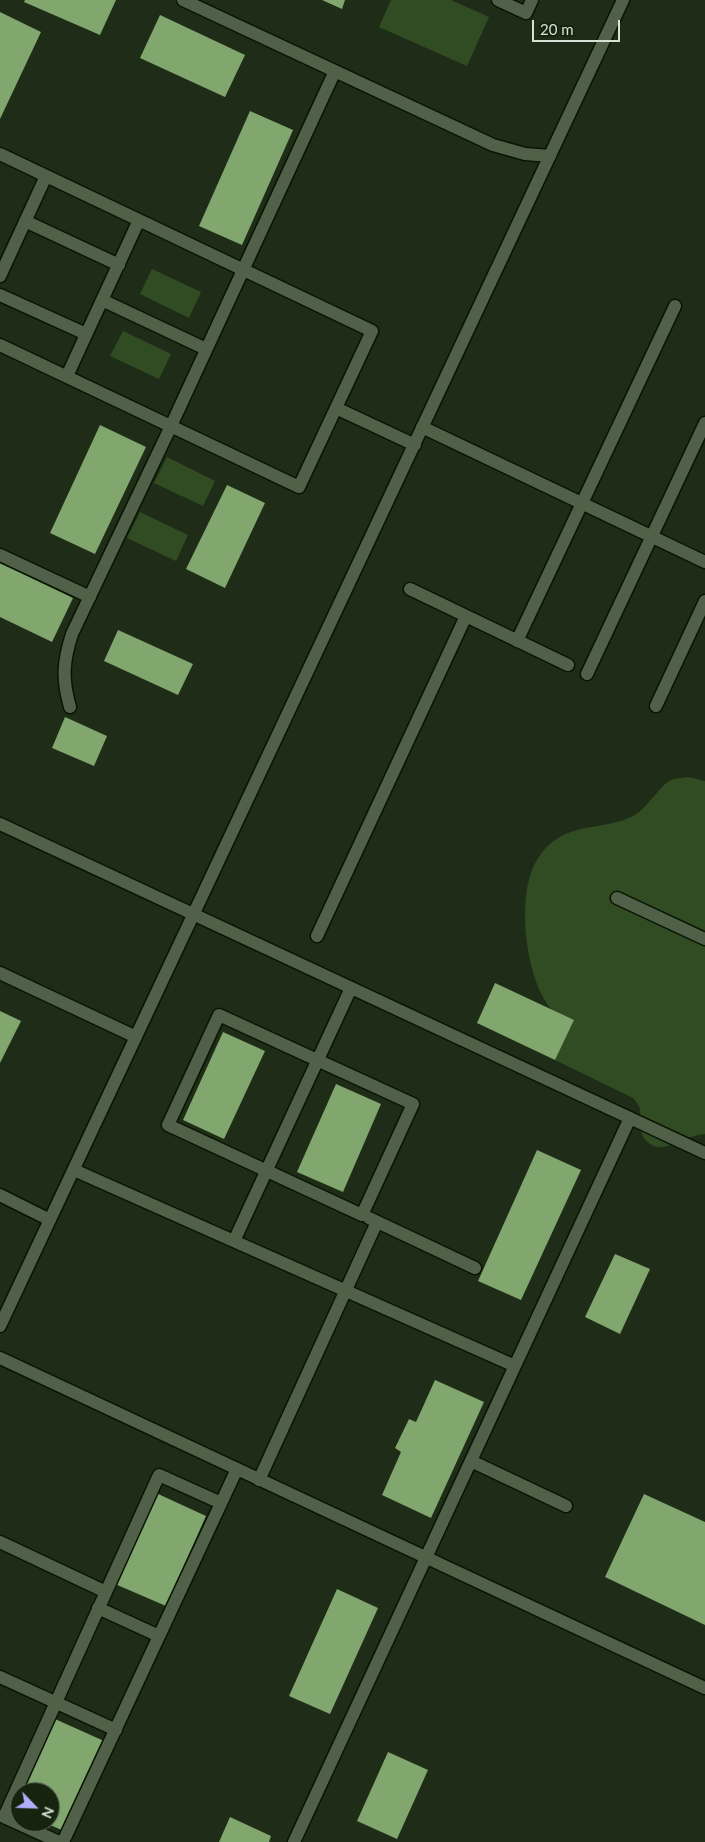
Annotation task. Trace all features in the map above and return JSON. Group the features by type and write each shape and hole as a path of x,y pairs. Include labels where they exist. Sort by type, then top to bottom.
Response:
{"lane":[{"path":"183,0 493,145 525,154 550,156"},
{"path":"498,0 526,13 532,0"},
{"path":"0,1326 623,0"},
{"path":"70,707 65,690 64,672 66,653 72,634 171,426 335,71"},
{"path":"0,154 372,331 299,486 0,345"},
{"path":"0,276 46,176"},
{"path":"67,376 139,220"},
{"path":"25,221 119,265"},
{"path":"0,295 86,334"},
{"path":"102,300 206,349"},
{"path":"518,641 675,306"},
{"path":"336,408 415,445"},
{"path":"588,674 705,423"},
{"path":"422,427 705,562"},
{"path":"0,555 90,597"},
{"path":"410,589 568,665"},
{"path":"656,706 705,601"},
{"path":"317,936 466,616"},
{"path":"0,824 705,1153"},
{"path":"617,898 705,938"},
{"path":"0,973 136,1037"},
{"path":"234,1241 351,988"},
{"path":"362,1215 413,1104 219,1014 168,1125 475,1268"},
{"path":"294,1842 630,1118"},
{"path":"74,1170 515,1366"},
{"path":"0,1195 50,1220"},
{"path":"259,1480 377,1222"},
{"path":"0,1358 705,1688"},
{"path":"471,1461 566,1506"},
{"path":"63,1842 237,1469"},
{"path":"60,1842 4,1817 159,1475 221,1503"},
{"path":"0,1542 106,1592"},
{"path":"98,1608 159,1636"},
{"path":"0,1677 116,1730"}],"green space":[{"path":"391,0 451,0 489,17 467,66 379,27"},
{"path":"152,269 201,292 189,318 140,294"},
{"path":"123,331 171,354 159,379 110,356"},
{"path":"167,457 215,481 203,506 154,483"},
{"path":"140,512 188,535 176,561 127,538"},
{"path":"688,777 705,781 705,1134 694,1136 669,1146 660,1147 651,1145 642,1135 640,1109 633,1098 555,1060 574,1020 552,1010 538,986 526,937 525,903 527,887 535,863 554,841 567,833 619,822 629,818 642,810 669,781"}],"building":[{"path":"25,0 116,0 100,35 24,2"},
{"path":"322,0 345,0 342,9"},
{"path":"0,12 41,32 0,119"},
{"path":"160,15 245,55 225,97 140,58"},
{"path":"250,111 293,130 242,245 199,226"},
{"path":"100,425 146,447 95,554 50,533"},
{"path":"227,485 265,503 225,588 186,569"},
{"path":"0,563 73,598 52,642 0,617"},
{"path":"118,630 193,664 178,695 104,661"},
{"path":"65,717 107,736 94,766 52,748"},
{"path":"495,983 574,1020 555,1060 477,1023"},
{"path":"0,1011 21,1021 0,1063"},
{"path":"223,1032 265,1051 224,1139 183,1120"},
{"path":"336,1084 381,1104 343,1192 297,1172"},
{"path":"537,1150 581,1170 521,1300 478,1281"},
{"path":"615,1254 650,1269 620,1334 585,1317"},
{"path":"435,1380 484,1402 431,1518 382,1495 401,1452 395,1448 409,1419 416,1422"},
{"path":"156,1493 206,1516 166,1606 115,1584"},
{"path":"644,1494 705,1522 705,1625 605,1577"},
{"path":"337,1589 378,1608 330,1714 289,1696"},
{"path":"55,1719 104,1741 64,1831 60,1829 60,1782 27,1782"},
{"path":"388,1752 428,1770 397,1839 357,1821"},
{"path":"230,1817 271,1836 269,1842 219,1842"}]}
